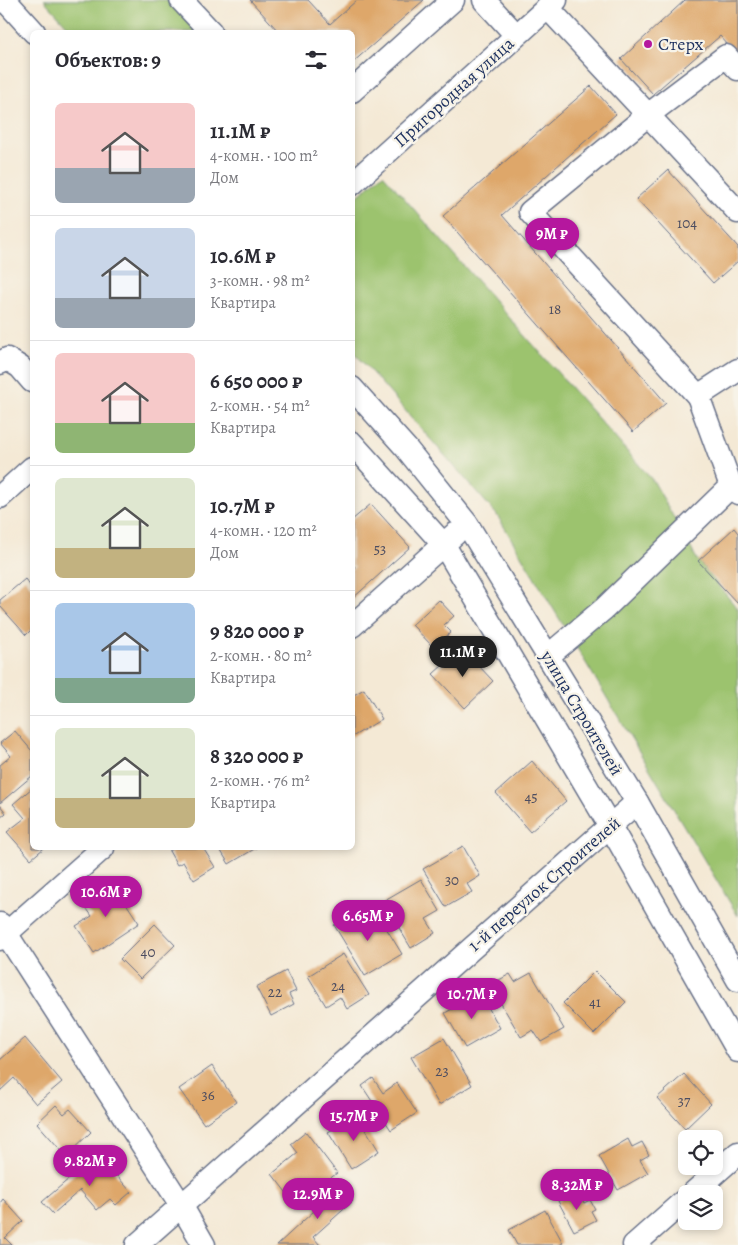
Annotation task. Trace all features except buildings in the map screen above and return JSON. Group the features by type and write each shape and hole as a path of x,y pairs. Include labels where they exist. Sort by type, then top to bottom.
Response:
{"street":[{"path":"5,0 32,30"},
{"path":"181,0 209,30"},
{"path":"355,88 453,0"},
{"path":"484,0 516,35"},
{"path":"551,4 648,115 738,212"},
{"name":"Пригородная улица","path":"355,181 551,4"},
{"path":"548,656 605,608 734,489 698,396 530,212 648,115 726,56 738,69"},
{"path":"0,363 7,359 20,367 30,379"},
{"path":"698,396 737,372"},
{"name":"улица Строителей","path":"355,391 406,448 467,524 637,802 738,980"},
{"path":"355,446 444,545 610,826 738,1051"},
{"path":"0,498 30,470"},
{"path":"355,623 467,524"},
{"name":"1-й переулок Строителей","path":"137,1245 637,802"},
{"path":"101,850 2,932 181,1205 204,1245"},
{"path":"702,1185 738,1153"},
{"path":"634,1245 678,1206"}],"green space":[{"path":"44,0 169,0 196,30 71,30"},
{"path":"383,174 654,482 698,561 738,609 738,916 497,515 355,353 355,198"}],"place":[{"name":"Стерх","path":"648,44"}]}
